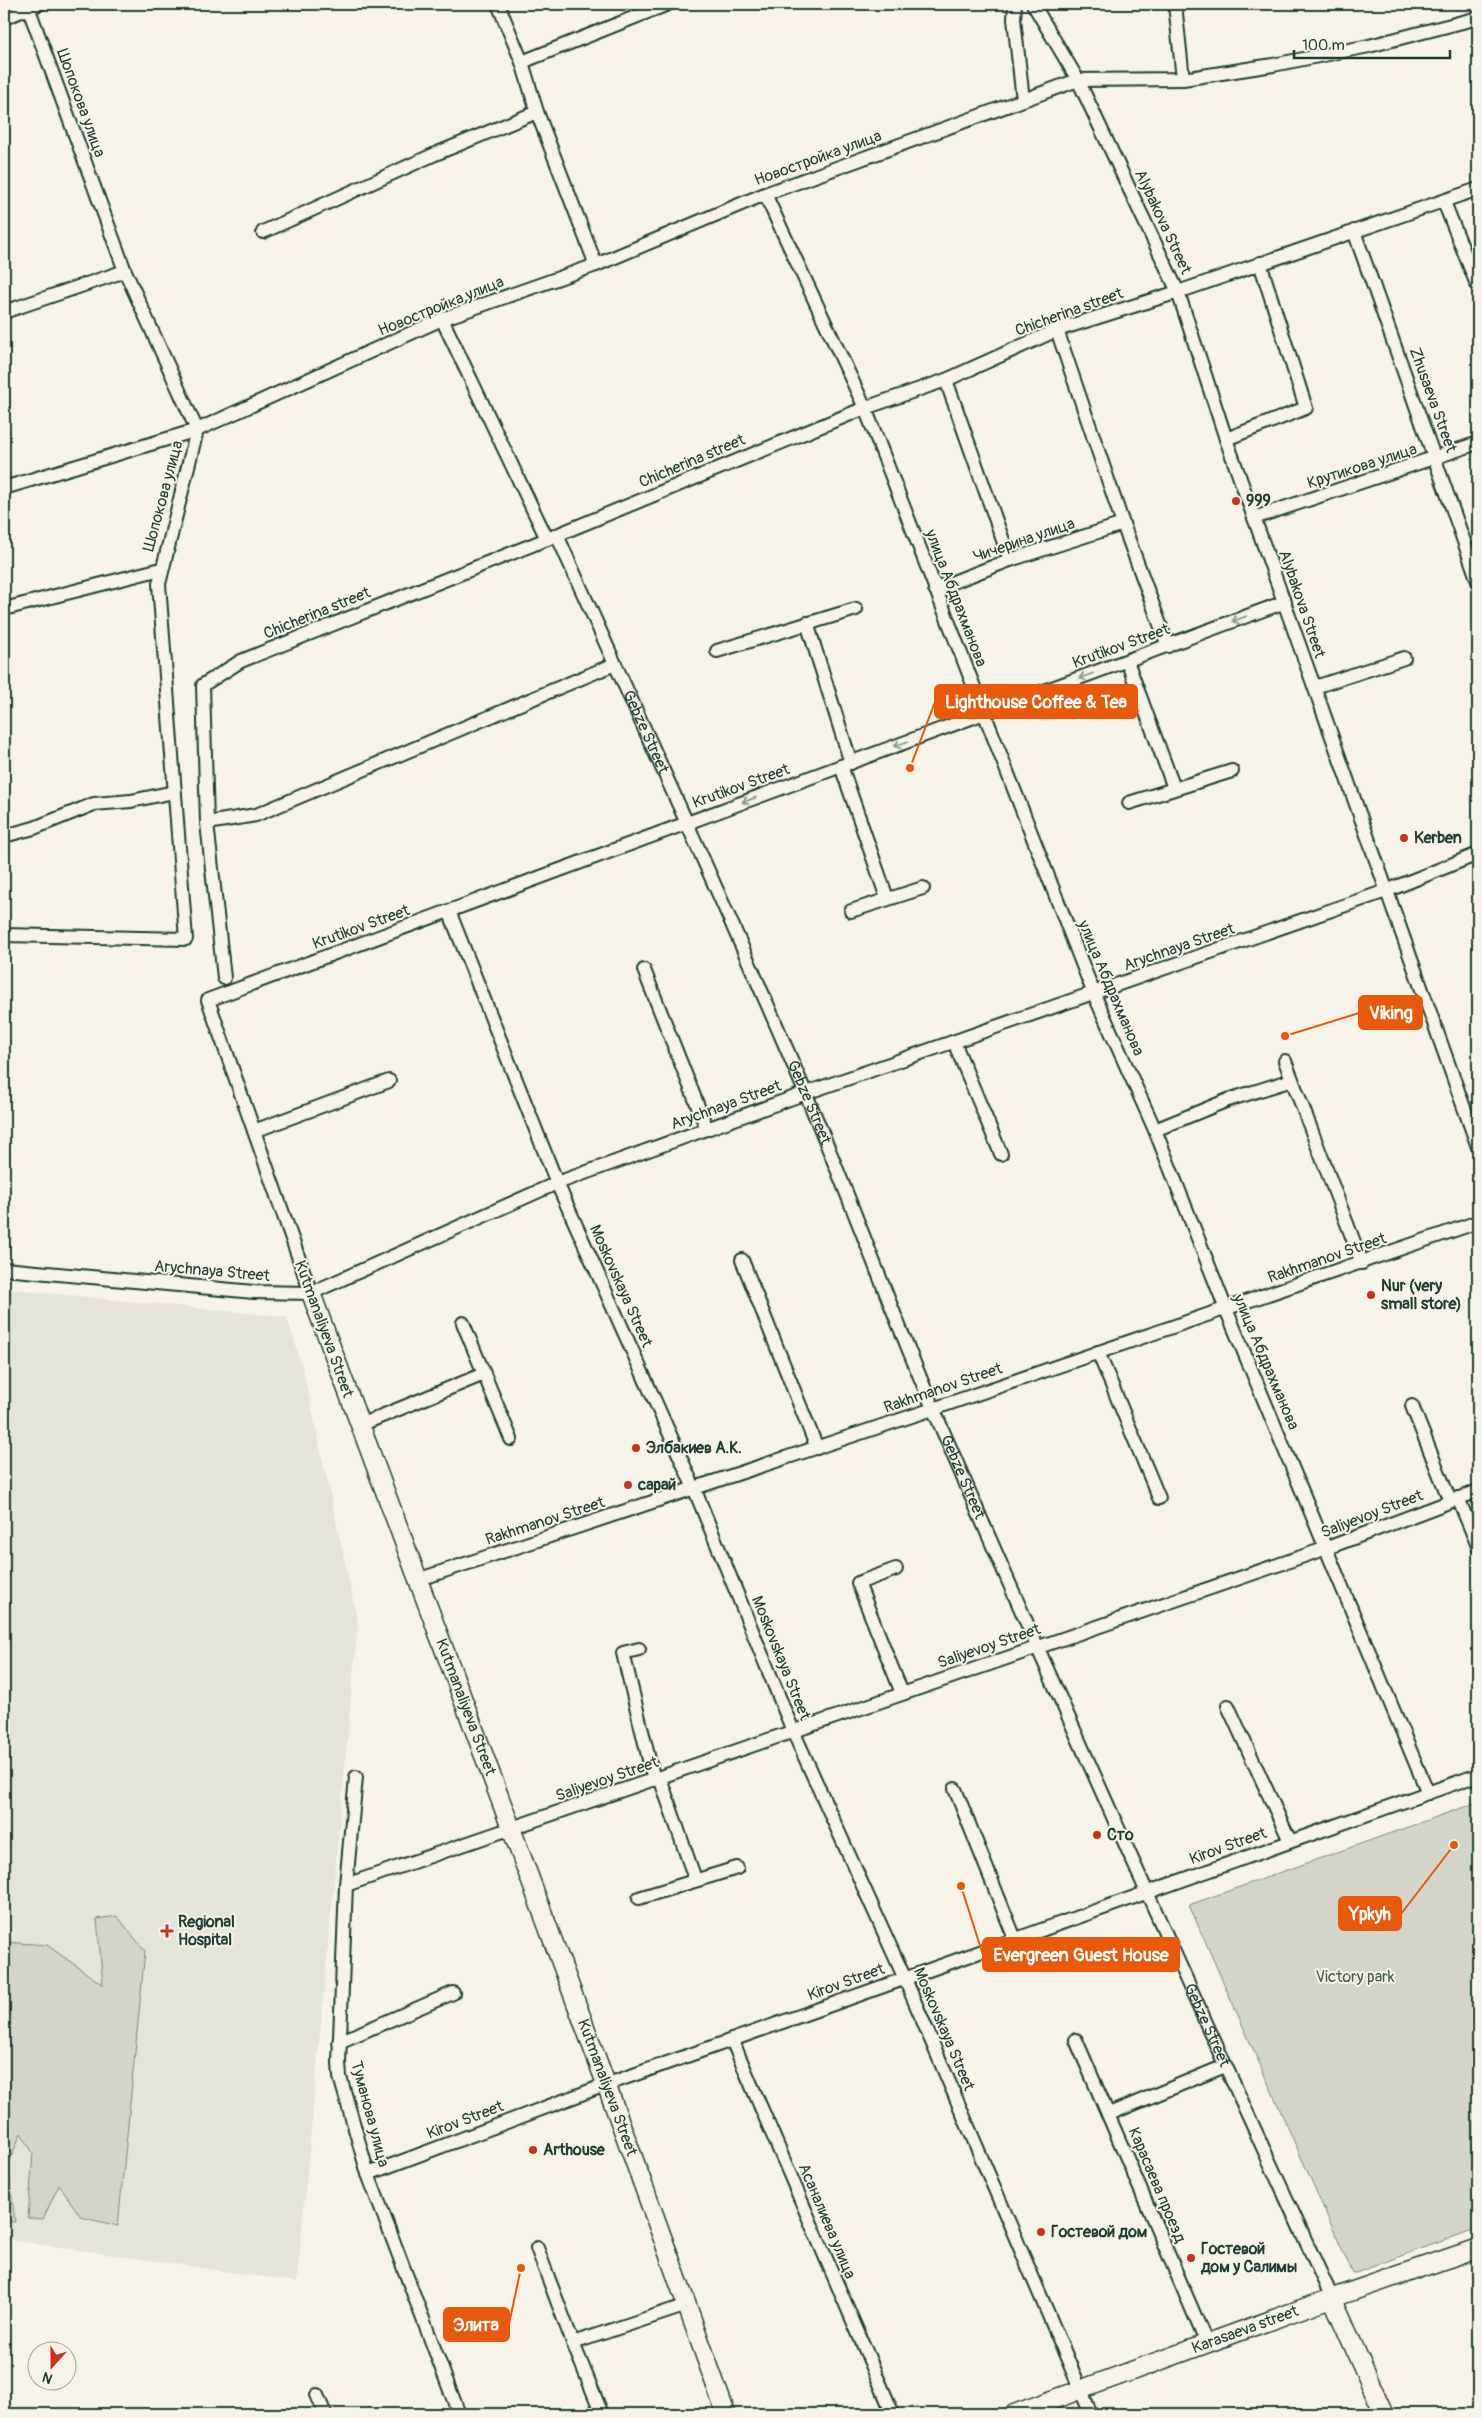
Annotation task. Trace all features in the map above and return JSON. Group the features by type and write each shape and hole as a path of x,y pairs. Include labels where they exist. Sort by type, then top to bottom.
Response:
{"street":[{"path":"498,4 522,62 537,112 596,265"},
{"path":"522,62 668,4"},
{"path":"1015,4 1014,19 1023,100"},
{"name":"Alybakova Street","path":"1033,4 1078,80 1178,292 1226,439 1478,1147"},
{"path":"1175,4 1183,79"},
{"path":"4,18 31,5"},
{"name":"Шопокова улица","path":"4,935 186,939 159,584 161,569 197,430 125,271 31,5"},
{"name":"Новостройка улица","path":"4,488 197,430 442,319 596,265 765,194 1078,80 1183,79 1273,66 1359,48 1478,18"},
{"path":"263,232 433,155 537,112"},
{"name":"Chicherina street","path":"224,978 207,823 204,685 241,661 552,537 865,408 946,380 1057,330 1178,292 1478,189"},
{"name":"улица Абдрахманова","path":"765,194 865,408 1094,994 1155,1130 1226,1309 1428,1794"},
{"path":"1444,202 1478,288"},
{"name":"Zhusaeva Street","path":"1354,231 1478,581"},
{"path":"1226,439 1306,408 1260,263"},
{"path":"4,312 125,271"},
{"name":"Gebze Street","path":"442,319 615,664 688,823 806,1093 933,1409 1146,1893 1384,2414"},
{"path":"1057,330 1123,524 1168,646"},
{"path":"946,380 1010,560"},
{"name":"Крутикова улица","path":"1254,518 1478,443"},
{"name":"Чичерина улица","path":"935,589 1010,560 1123,524"},
{"path":"4,609 161,569"},
{"name":"Krutikov Street","path":"208,1000 1284,602"},
{"path":"717,651 856,609"},
{"path":"807,623 846,764 887,898"},
{"path":"1315,688 1404,658"},
{"path":"1127,660 1174,788"},
{"path":"207,823 256,815 271,810 615,664"},
{"path":"1129,803 1232,771"},
{"path":"4,836 34,828 94,804 131,801 174,792"},
{"name":"Arychnaya Street","path":"4,1270 254,1292 310,1293 557,1183 806,1093 1386,891 1478,854"},
{"path":"851,911 922,888"},
{"name":"Moskovskaya Street","path":"449,911 557,1183 694,1488 793,1731 904,1979 1091,2414"},
{"path":"644,970 707,1129"},
{"name":"Kutmanaliyeva Street","path":"208,1000 310,1293 510,1830 608,2084 726,2414"},
{"path":"954,1042 1001,1154"},
{"path":"1285,1061 1362,1263"},
{"path":"1155,1130 1228,1100 1292,1080"},
{"path":"254,1131 390,1081"},
{"name":"Rakhmanov Street","path":"417,1580 933,1409 1478,1222"},
{"path":"742,1260 817,1448"},
{"path":"463,1323 510,1440"},
{"path":"1098,1352 1159,1498"},
{"path":"360,1425 484,1374"},
{"path":"1412,1406 1454,1500 1478,1546"},
{"name":"Saliyevoy Street","path":"346,1885 510,1830 1037,1646 1327,1548 1478,1491"},
{"path":"896,1569 858,1583 902,1693"},
{"path":"639,1650 623,1653 657,1779 695,1879"},
{"path":"1228,1706 1290,1841"},
{"name":"Kirov Street","path":"368,2174 608,2084 1478,1775"},
{"name":"Туманова улица","path":"356,1777 346,1885 340,2077 368,2174 459,2414"},
{"path":"955,1790 1015,1939"},
{"path":"639,1898 695,1879 737,1868"},
{"path":"340,2042 453,1993"},
{"name":"Асаналиева улица","path":"732,2040 893,2414"},
{"name":"Карасаева проезд","path":"1076,2040 1207,2344"},
{"path":"1109,2114 1225,2066"},
{"path":"537,2248 602,2414"},
{"name":"Karasaeva street","path":"1014,2414 1332,2298 1478,2248"},
{"path":"573,2343 687,2305"},
{"path":"317,2395 325,2414"}],"shaded area":[{"name":"Regional Hospital","path":"8,1289 287,1317 304,1373 358,1623 297,2282 4,2239 4,1324"}],"green space":[{"name":"Victory park","path":"1478,1802 1478,2228 1353,2274 1189,1905"},
{"path":"117,1916 145,1951 118,2226 81,2217 59,2185 43,2219 28,2218 33,2153 21,2133 8,2166 15,2222 4,2221 4,1942 47,1945 103,1985 97,1919"}],"place":[{"name":"999","path":"1236,501"},
{"name":"Lighthouse Coffee & Tea","path":"910,768"},
{"name":"Kerben","path":"1404,838"},
{"name":"Viking","path":"1285,1036"},
{"name":"Nur (very small store)","path":"1371,1295"},
{"name":"Элбакиев А.К.","path":"636,1448"},
{"name":"сарай","path":"628,1485"},
{"name":"Сто","path":"1097,1835"},
{"name":"Ypkyh","path":"1454,1845"},
{"name":"Evergreen Guest House","path":"961,1886"},
{"name":"Regional Hospital","path":"167,1931"},
{"name":"Arthouse","path":"533,2150"},
{"name":"Гостевой дом","path":"1041,2232"},
{"name":"Гостевой дом у Салимы","path":"1191,2258"},
{"name":"Элита","path":"521,2268"}]}
